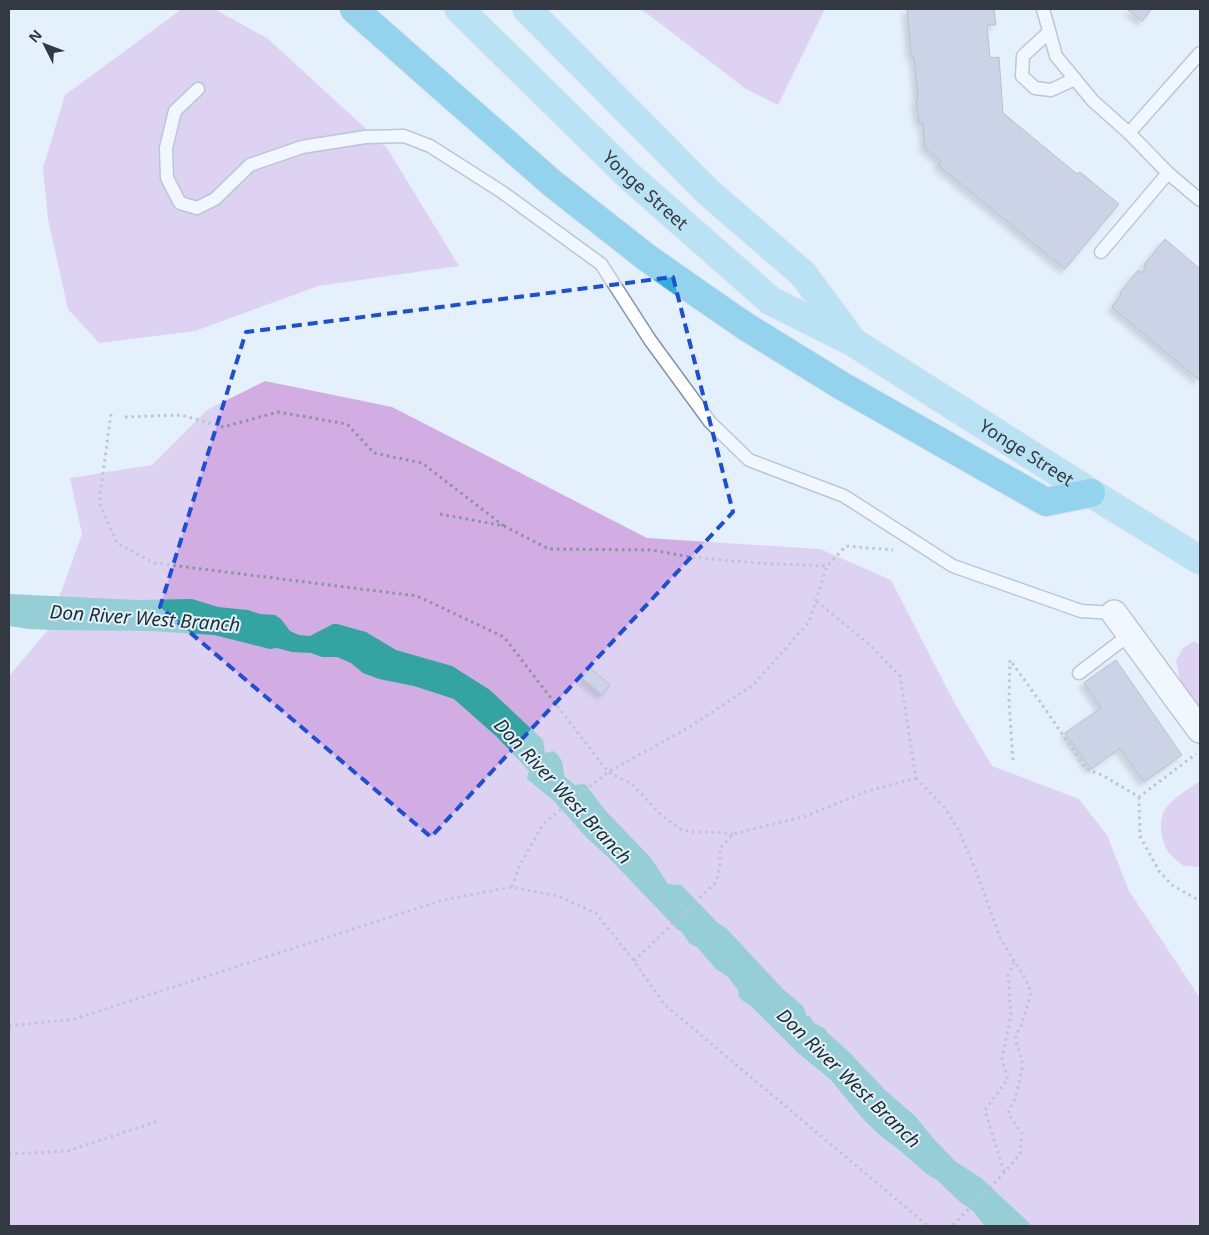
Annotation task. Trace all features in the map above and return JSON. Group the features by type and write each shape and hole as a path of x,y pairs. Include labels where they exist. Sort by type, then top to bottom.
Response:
{"highway":[{"path":"354,9 553,184 646,257 745,326 842,386 1046,502 1091,493"}],"main road":[{"name":"Yonge Street","path":"459,9 629,176 771,301 853,342 1200,560"},
{"name":"Yonge Street","path":"527,9 708,192 803,274 853,342"}],"street":[{"path":"1114,613 1200,730"}],"lane":[{"path":"1043,9 1056,56 1093,101 1168,173 1200,200"},
{"path":"1049,32 1022,56 1022,76 1035,88 1051,90 1075,79"},
{"path":"1128,133 1200,52"},
{"path":"198,88 175,111 166,148 168,178 180,203 197,208 215,199 250,165 302,146 365,137 404,136 430,146 502,192 601,264 650,340 710,422 749,460 844,496 953,566 1081,611 1114,613"},
{"path":"1101,252 1168,173"},
{"path":"1079,673 1130,635"}],"path":[{"path":"125,417 181,415 223,426 278,412 347,424 374,452 422,462 504,526 549,550 652,550 690,557 757,563 827,566"},
{"path":"111,414 99,502 117,543 154,563 418,596 504,638 608,772 632,784 662,816 682,830 733,834 806,816 868,791 916,778"},
{"path":"440,514 504,526"},
{"path":"512,887 519,867 543,824 608,772 688,728 753,685 809,622 827,566 846,546 899,550"},
{"path":"816,601 869,644 900,676 916,778 944,807 958,829 977,873 1000,938 1025,978 1031,992 1021,1027 1016,1034 1022,1070 1015,1099 1008,1113 1022,1134 1020,1154 953,1226"},
{"path":"1013,760 1009,702 1010,660 1042,703 1086,769 1102,775 1140,797"},
{"path":"1140,797 1200,751"},
{"path":"1140,797 1140,836 1159,871 1172,885 1200,901"},
{"path":"634,960 716,882 720,865 720,848 733,834"},
{"path":"9,1026 74,1019 443,900 512,887 558,896 596,913 634,960 664,1004 928,1226"},
{"path":"1004,1173 985,1110 1008,1079 1002,1059 1011,1014 1008,975 1014,962"},
{"path":"9,1154 68,1151 158,1121"}],"highlighted area":[{"path":"673,277 733,512 431,837 160,607 246,332"}],"shaded area":[{"path":"182,9 214,9 267,38 387,148 459,266 318,286 195,331 99,343 68,309 48,219 43,168 65,95"},
{"path":"641,9 825,9 778,105 746,89"},
{"path":"265,381 392,407 647,538 820,549 891,580 954,702 992,766 1079,799 1107,835 1129,891 1200,998 1200,1226 9,1226 9,676 47,631 82,534 70,478 152,465 207,410"},
{"path":"1194,641 1200,645 1200,708 1193,702 1180,680 1176,661 1183,648"},
{"path":"1200,782 1200,867 1183,866 1169,853 1164,844 1161,827 1162,816 1174,799"}],"water":[{"name":"Don River West Branch","path":"9,594 137,600 192,599 218,607 275,615 281,619 290,631 299,635 310,636 333,624 337,624 366,632 396,650 452,666 490,690 543,740 545,753 553,751 561,759 564,776 575,785 585,784 605,810 651,858 668,884 681,885 718,923 727,929 783,989 803,1006 807,1016 810,1016 814,1023 824,1028 885,1090 916,1117 956,1162 981,1178 1032,1226 985,1226 973,1211 883,1138 864,1120 830,1079 798,1053 751,1006 739,997 738,990 728,977 716,969 697,947 690,944 682,932 587,838 553,800 527,779 529,771 497,737 454,699 414,686 379,679 363,673 351,663 337,657 322,657 311,653 292,652 277,648 270,649 214,635 150,631 29,629 9,626"}],"building":[{"path":"907,9 994,9 996,25 987,25 990,58 999,57 1003,113 1077,174 1080,172 1119,204 1065,269 938,165 941,161 925,148 923,123 919,123 916,100 918,100 914,57 911,56"},
{"path":"1127,9 1152,9 1142,21"},
{"path":"1165,239 1200,269 1200,381 1112,307 1121,295 1120,293 1138,270 1142,273 1146,267 1144,265"},
{"path":"1116,660 1182,755 1144,782 1120,748 1091,769 1065,733 1101,708 1084,683"},
{"path":"590,668 610,685 602,695 582,678"}]}
